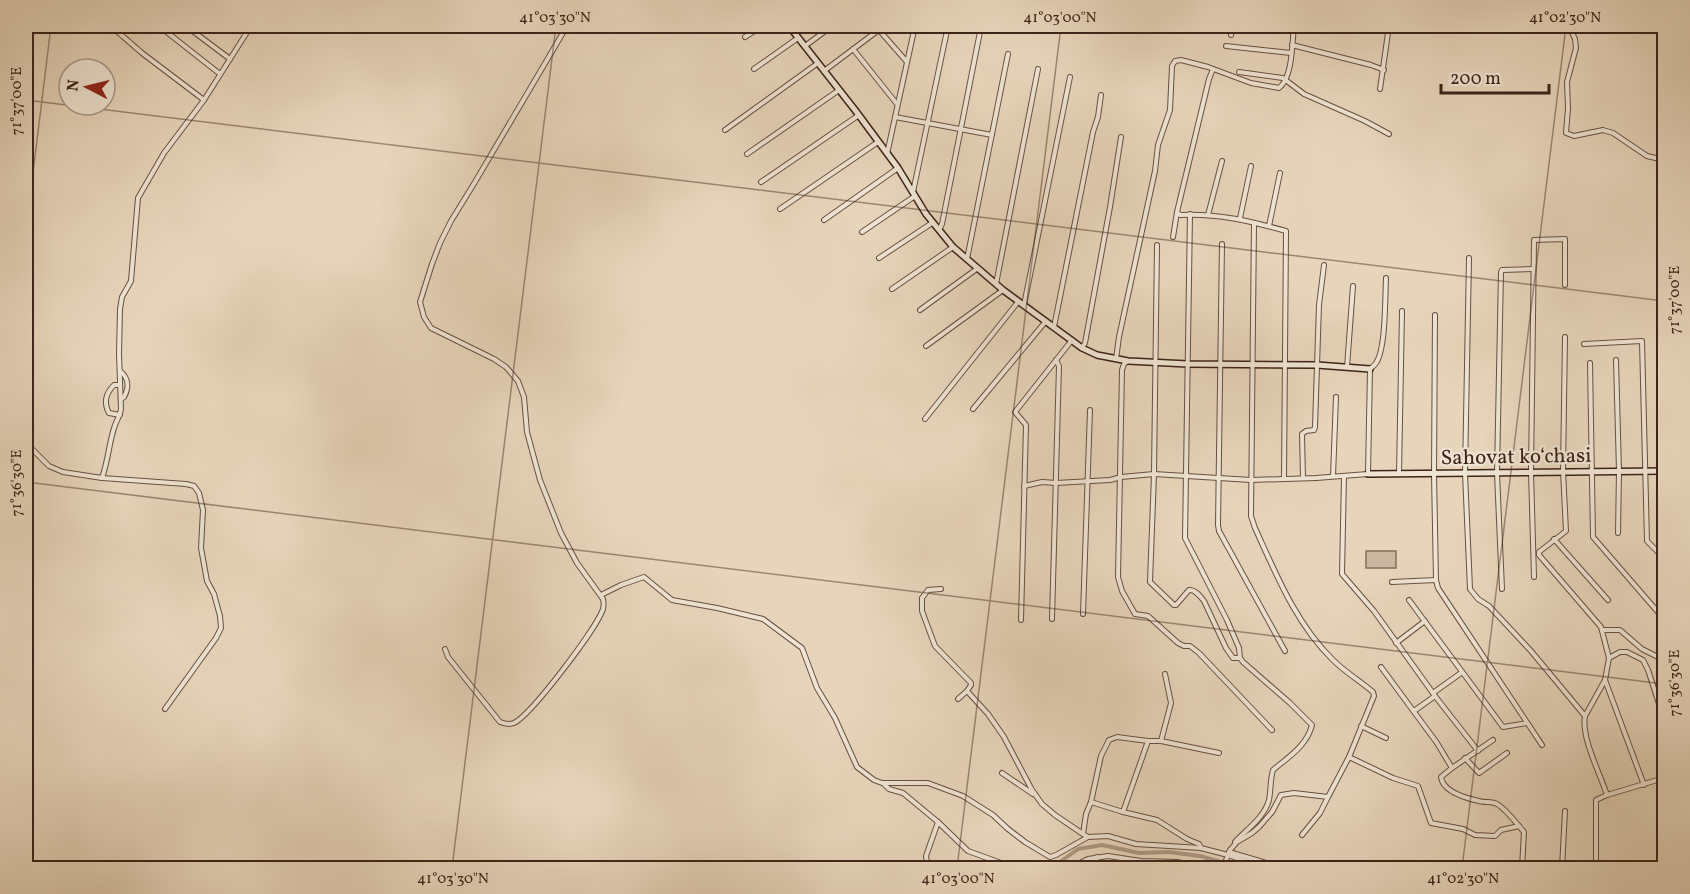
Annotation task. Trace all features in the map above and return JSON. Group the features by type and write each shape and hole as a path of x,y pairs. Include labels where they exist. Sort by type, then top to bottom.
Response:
{"street":[{"path":"67,30 71,26"},
{"path":"111,26 204,100"},
{"path":"159,26 220,74"},
{"path":"186,26 230,59"},
{"path":"102,478 114,427 120,415 120,309 122,297 131,281 138,198 164,153 204,100 251,26"},
{"path":"445,649 448,657 500,722 514,723 536,704 582,642 603,609 603,599 577,563 566,543 540,480 526,432 524,397 518,381 506,367 494,359 431,328 424,317 420,302 440,243 451,221 567,26"},
{"path":"745,37 762,26"},
{"path":"789,26 898,168 932,223 953,248 1018,302 1082,348 1097,355 1156,363 1285,364 1370,369 1376,364 1380,355 1386,278"},
{"path":"805,46 832,26"},
{"path":"825,71 884,26"},
{"path":"887,154 915,26"},
{"path":"862,232 914,194 948,26"},
{"path":"1231,35 1233,26"},
{"path":"1116,359 1155,171 1158,145 1170,111 1172,66 1175,61 1180,60 1251,83 1279,88 1287,80 1294,27 1263,26"},
{"path":"1380,90 1389,26"},
{"path":"1569,26 1576,48 1567,82 1566,133 1575,136 1603,130 1613,133 1647,156 1665,160"},
{"path":"879,30 907,62"},
{"path":"938,230 942,224 980,32"},
{"path":"754,69 798,38"},
{"path":"1292,45 1384,70"},
{"path":"1226,46 1291,53"},
{"path":"853,49 898,105"},
{"path":"967,259 1008,54"},
{"path":"725,130 818,63"},
{"path":"996,284 1038,69"},
{"path":"1173,237 1206,90 1213,69"},
{"path":"1239,72 1287,80 1304,93 1389,134"},
{"path":"1024,306 1070,78"},
{"path":"747,154 839,90"},
{"path":"1054,327 1101,95"},
{"path":"761,182 859,116"},
{"path":"895,117 992,135"},
{"path":"1082,348 1085,343 1121,137"},
{"path":"780,209 878,142"},
{"path":"1208,215 1222,161"},
{"path":"1240,218 1251,166"},
{"path":"824,220 898,168"},
{"path":"1269,226 1280,174"},
{"path":"1177,212 1180,215 1240,218 1286,231 1284,479"},
{"path":"1190,214 1185,538 1227,620 1239,648 1240,658 1312,725 1298,749 1273,770 1266,807 1237,839 1223,868"},
{"path":"879,258 932,223"},
{"path":"1254,223 1251,516 1288,601 1333,660 1373,692 1374,696 1349,757 1320,813 1302,835"},
{"path":"1534,577 1533,240 1565,240 1565,285"},
{"path":"1222,244 1219,531 1285,651"},
{"path":"1157,245 1150,582 1176,605 1189,590 1194,591 1204,601 1226,648 1233,658 1240,658"},
{"path":"892,289 953,248"},
{"path":"1469,258 1465,473 1470,589 1532,651 1586,716"},
{"path":"1303,478 1302,435 1316,427 1319,305 1324,265"},
{"path":"920,310 978,268"},
{"path":"1503,589 1497,473 1501,272 1506,269 1533,269"},
{"path":"1347,367 1353,286"},
{"path":"926,346 1003,290"},
{"path":"924,419 1018,302"},
{"path":"1399,474 1402,311"},
{"path":"1435,315 1436,580 1442,596 1542,745"},
{"path":"974,409 1046,321"},
{"path":"1565,337 1563,471 1566,531 1539,552 1539,555 1602,630 1609,658 1605,680 1586,716 1584,729 1607,795"},
{"path":"1021,620 1026,425 1014,412 1072,340"},
{"path":"1584,344 1642,341 1647,541 1665,558"},
{"path":"1052,619 1059,366 1056,360"},
{"path":"1616,360 1618,533"},
{"path":"1128,361 1122,370 1118,577 1122,591 1136,614 1148,616 1178,643 1190,646 1199,653 1272,730"},
{"path":"1590,363 1593,537 1665,619"},
{"path":"1024,486 1042,482 1110,480 1154,474 1251,480 1368,474 1370,369"},
{"path":"120,371 126,377 128,386 124,397 120,399"},
{"path":"120,385 114,385 105,399 109,413 120,415"},
{"path":"1334,476 1336,397"},
{"path":"1083,614 1090,410"},
{"path":"26,443 49,466 63,472 102,478 186,484 194,486 199,493 203,510 201,548 207,581 214,594 221,628 165,709"},
{"name":"Sahovat koʻchasi","path":"1368,474 1665,471"},
{"path":"1344,476 1342,574 1374,611 1434,695 1478,751"},
{"path":"1554,539 1608,600"},
{"path":"600,595 644,577 672,600 763,619 802,648 817,688 836,718 857,766 889,789 903,793 968,851 1001,863"},
{"path":"1392,582 1436,580"},
{"path":"941,589 931,589 924,593 922,611 937,649 971,683 967,691 958,699"},
{"path":"1409,600 1503,728 1527,723"},
{"path":"1396,643 1425,621"},
{"path":"1602,630 1620,630 1642,649 1665,660"},
{"path":"1609,658 1620,652 1628,652 1643,660 1665,719"},
{"path":"1381,667 1437,743 1452,768"},
{"path":"1414,711 1461,673"},
{"path":"1161,741 1171,703 1165,674"},
{"path":"1605,680 1644,785"},
{"path":"967,691 988,714 1004,737 1036,796"},
{"path":"1361,726 1386,738"},
{"path":"1083,834 1101,756 1109,740 1117,737 1161,741 1219,753"},
{"path":"1493,740 1441,777 1442,783 1448,789 1480,802 1497,803 1519,826 1524,832 1522,868"},
{"path":"1123,812 1148,741"},
{"path":"1465,758 1479,773 1507,753"},
{"path":"1349,757 1394,778 1418,786 1431,823 1463,829 1481,836 1495,836 1501,830 1519,826"},
{"path":"1002,773 1036,796 1050,811 1088,837"},
{"path":"1596,868 1596,800 1665,778"},
{"path":"882,783 928,783 963,796 993,815 1025,842 1050,857 1088,837 1108,837 1136,844 1229,852 1284,868"},
{"path":"1229,852 1237,842 1252,833 1266,820 1281,795 1294,793 1328,797"},
{"path":"1091,802 1164,823 1186,839 1199,844 1201,848"},
{"path":"1563,868 1564,811"},
{"path":"928,868 926,856 938,822"},
{"path":"1229,852 1266,868"},
{"path":"1070,868 1088,859 1108,856 1141,861 1167,861 1209,868"},
{"path":"1095,868 1097,857"}],"shaded area":[{"path":"1366,551 1396,551 1396,568 1366,568"}],"waterway":[{"path":"1056,868 1060,862 1078,849 1102,845 1139,853 1169,852 1200,856 1242,868"}]}
